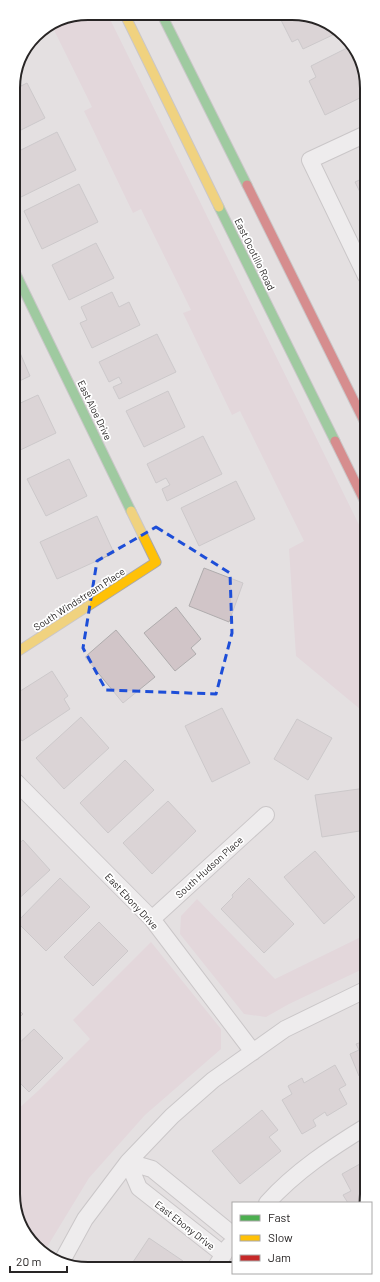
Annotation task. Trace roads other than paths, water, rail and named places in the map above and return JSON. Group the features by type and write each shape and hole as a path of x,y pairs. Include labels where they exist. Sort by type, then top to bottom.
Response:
{"main road":[{"name":"East Ocotillo Road","path":"127,20 360,492"},
{"path":"164,20 360,413"},
{"name":"East Aloe Drive","path":"20,282 156,562"},
{"name":"South Windstream Place","path":"20,650 156,562"}],"street":[{"path":"360,137 310,160 360,264"},
{"name":"East Ebony Drive","path":"20,786 152,919 254,1052"},
{"name":"South Hudson Place","path":"152,919 266,815"},
{"path":"64,1258 85,1219 128,1162 172,1116 207,1085 285,1029 360,992"},
{"path":"269,1202 276,1193 323,1153 360,1130"},
{"path":"128,1162 152,1169 232,1234"},
{"name":"East Ebony Drive","path":"128,1162 139,1188 223,1254"}]}
